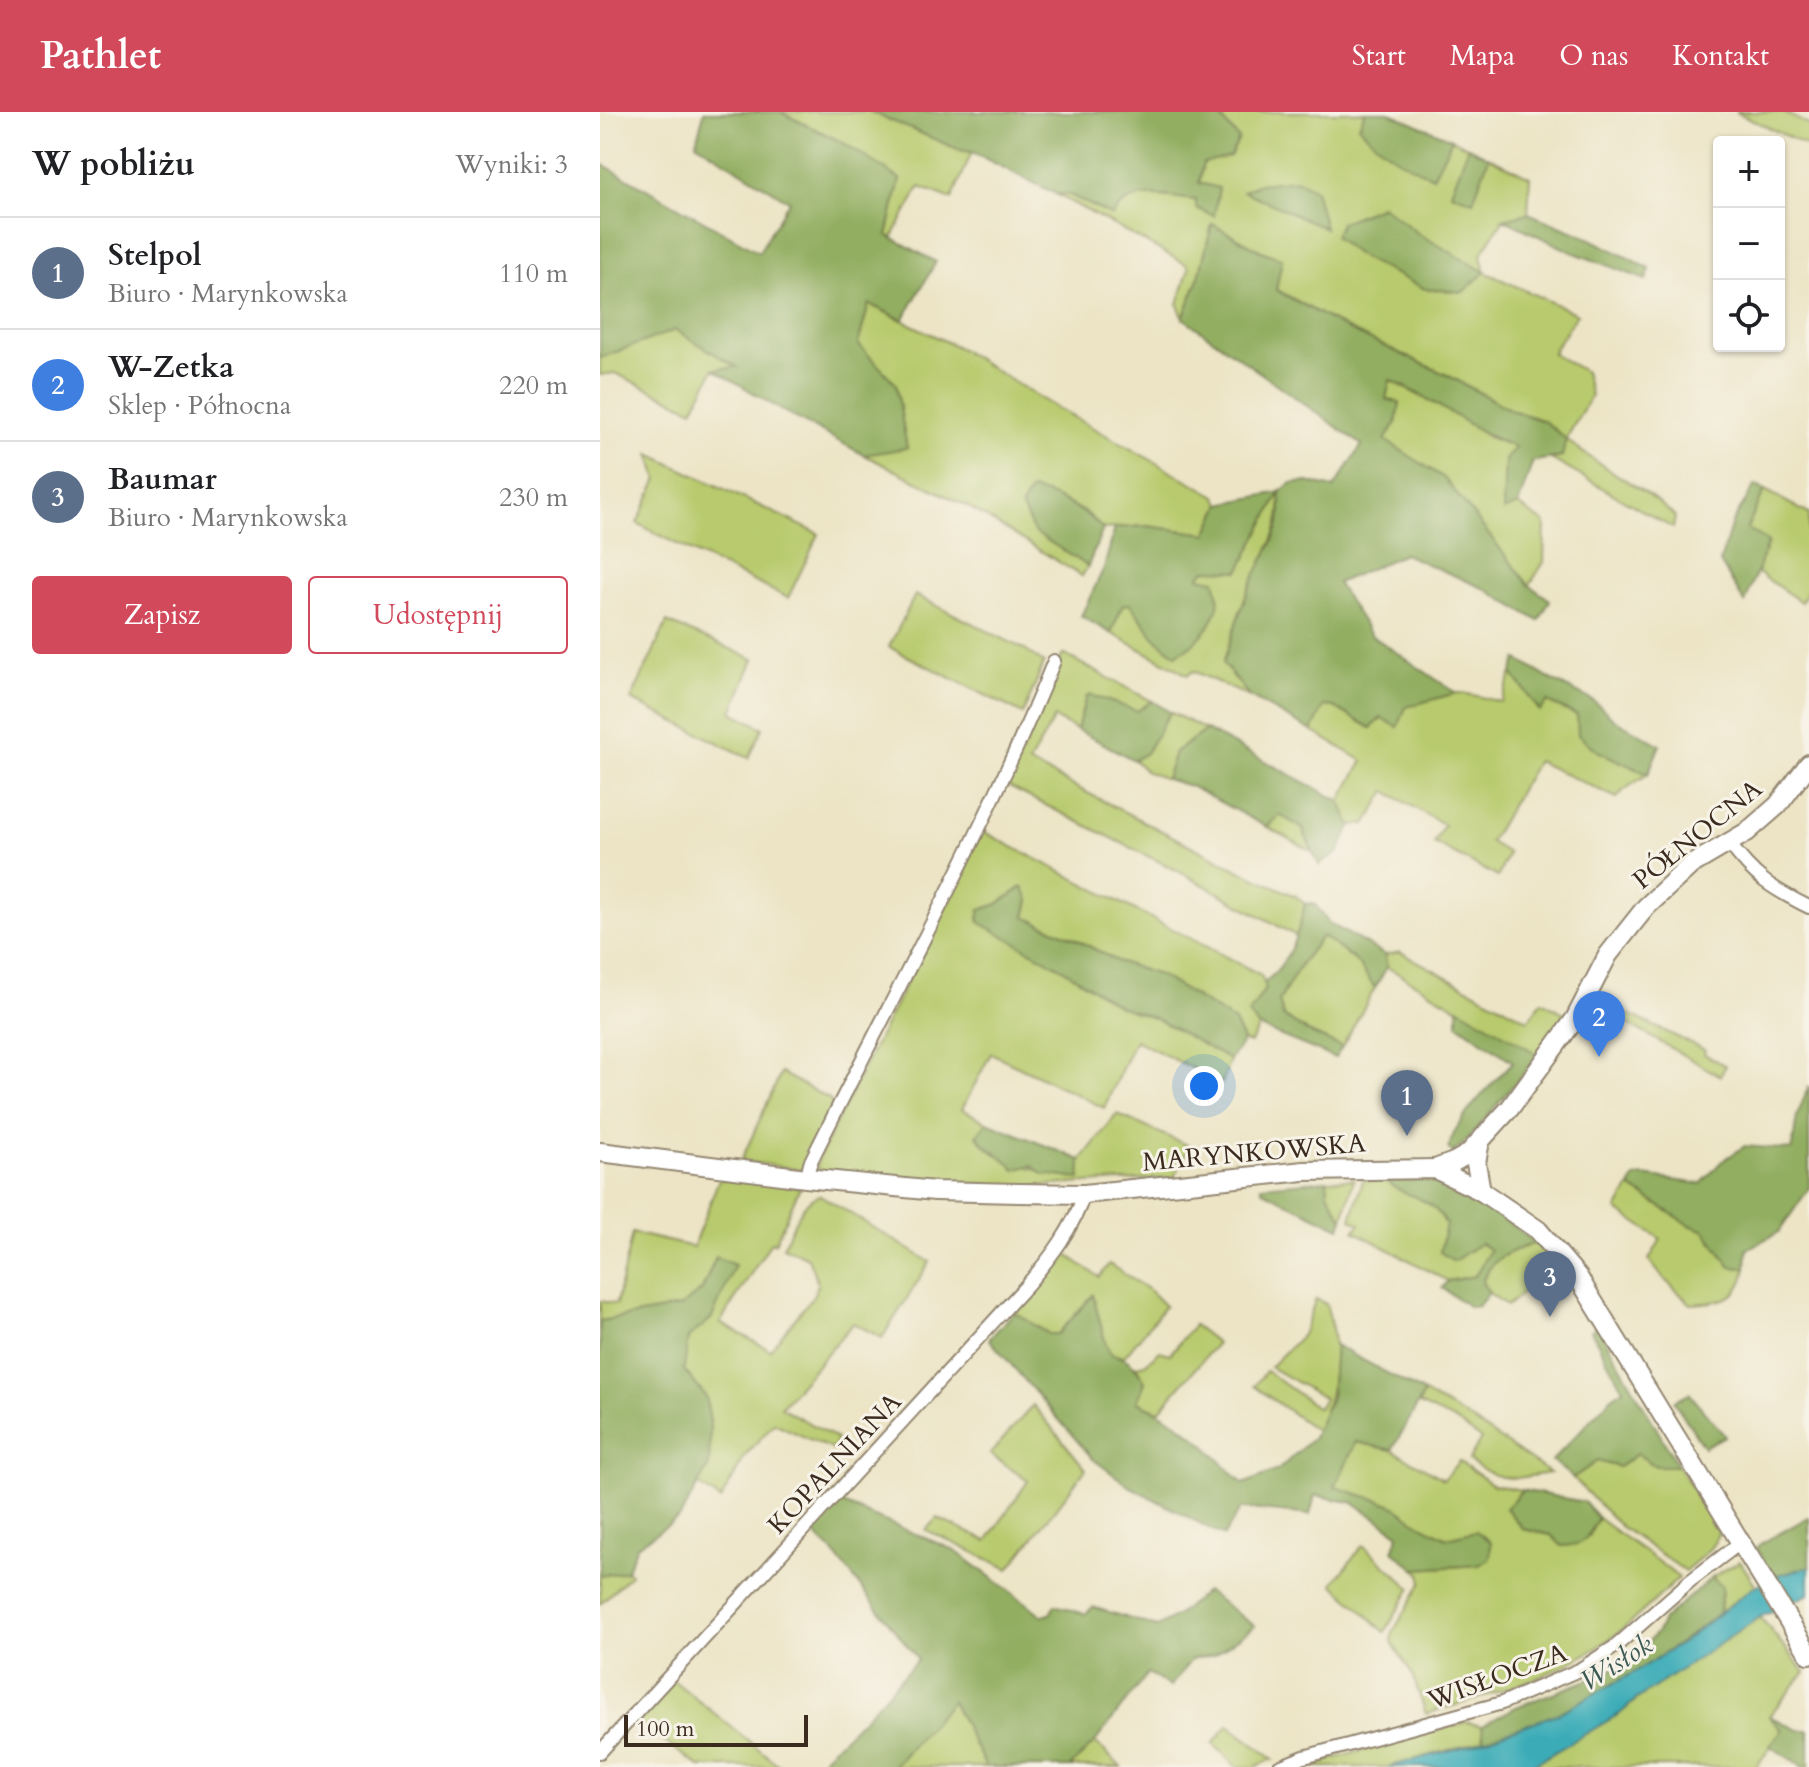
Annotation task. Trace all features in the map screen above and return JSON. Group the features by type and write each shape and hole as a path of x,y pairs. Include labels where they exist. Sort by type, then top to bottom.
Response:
{"street":[{"path":"806,1178 817,1149 969,847 1054,661"},
{"name":"PÓŁNOCNA","path":"1435,1169 1454,1162 1480,1141 1542,1066 1575,1019 1608,955 1646,907 1691,865 1747,832 1778,805 1809,764"},
{"path":"1729,843 1749,870 1777,891 1809,907"},
{"path":"1480,1141 1476,1163 1481,1191"},
{"name":"MARYNKOWSKA","path":"600,1152 935,1191 1084,1194 1304,1171 1435,1169 1481,1191 1538,1230 1578,1277 1804,1646"},
{"name":"KOPALNIANA","path":"600,1752 1027,1285 1051,1256 1077,1216 1084,1194"},
{"name":"WISŁOCZA","path":"1279,1767 1304,1757 1502,1703 1579,1670 1616,1646 1690,1581 1744,1551"}],"green space":[{"path":"704,112 780,112 842,142 900,179 887,235 936,262 903,320 869,304 858,344 896,384 907,448 864,455 714,369 737,367 675,330 600,358 600,163 759,252 789,201 696,143"},
{"path":"780,112 871,112 960,150 972,152 952,199 920,187 892,238 887,236 900,179 842,142"},
{"path":"871,112 1194,112 1196,115 1216,112 1239,139 1230,156 1203,163 1199,183 1219,188 1214,216 1196,208 1196,200 1150,196 1129,200 1112,216 1070,195 1056,194 972,152 960,150"},
{"path":"1216,112 1365,112 1359,126 1432,176 1452,139 1468,147 1451,193 1473,201 1489,157 1530,177 1528,213 1503,220 1481,255 1485,272 1577,314 1552,353 1585,372 1591,396 1566,439 1663,506 1675,517 1673,528 1551,459 1562,457 1544,421 1511,410 1449,376 1347,329 1276,289 1282,259 1212,224 1198,281 1183,318 1178,304 1189,268 1186,264 1056,194 1070,195 1112,215 1129,200 1139,197 1196,200 1203,162 1230,156 1238,139","holes":["1244,190 1315,190 1324,227 1323,227","1382,206 1419,234 1342,222"]},
{"path":"1365,112 1388,112 1452,139 1433,177 1374,142 1359,126"},
{"path":"1736,112 1783,112 1809,125 1809,147"},
{"path":"1468,147 1489,157 1473,201 1451,193"},
{"path":"1297,180 1315,190 1325,228 1243,191 1259,184"},
{"path":"1382,206 1419,234 1485,272 1463,292 1425,289 1357,255 1334,236 1342,222"},
{"path":"1528,213 1591,239 1650,269 1646,280 1572,252 1503,219"},
{"path":"1212,224 1282,259 1276,290 1347,329 1449,376 1511,410 1544,421 1566,439 1562,457 1533,461 1518,505 1503,511 1505,460 1515,447 1390,380 1386,399 1400,403 1396,423 1385,440 1444,478 1529,585 1550,600 1539,621 1483,588 1404,554 1337,583 1371,635 1456,693 1406,707 1398,727 1381,718 1371,728 1334,707 1324,706 1312,731 1250,697 1223,663 1246,595 1277,530 1280,493 1239,571 1205,570 1199,577 1215,580 1218,606 1207,629 1183,651 1176,655 1156,639 1130,604 1123,605 1111,633 1081,616 1104,568 1115,528 1147,526 1207,534 1221,504 1280,492 1292,483 1308,482 1334,488 1362,445 1183,318 1198,281"},
{"path":"869,304 957,347 1048,403 1216,496 1221,504 1207,534 1147,526 1103,529 1087,513 1047,494 1034,532 1088,566 1082,576 967,506 864,455 907,447 858,344"},
{"path":"675,329 738,368 714,369 693,410 615,373 600,375 600,358"},
{"path":"1390,380 1454,414 1488,437 1515,447 1503,510 1518,505 1545,523 1544,562 1529,586 1444,478 1384,440 1396,423 1399,403 1386,399"},
{"path":"650,454 819,534 788,598 637,523 658,479"},
{"path":"1755,485 1765,490 1747,528 1768,542 1745,603 1720,562 1732,523"},
{"path":"1031,490 1070,504 1103,529 1088,566 1034,532 1021,506"},
{"path":"1765,490 1809,514 1809,589 1801,602 1757,572 1768,542 1747,528"},
{"path":"1280,492 1276,530 1246,595 1223,663 1250,697 1193,671 1188,675 1111,633 1123,604 1130,604 1156,639 1205,569 1239,571"},
{"path":"915,595 1022,648 1044,663 1023,714 889,647"},
{"path":"667,622 754,659 732,712 763,728 749,758 631,700"},
{"path":"1063,654 1152,701 1137,711 1086,697 1077,730 1054,718 1029,763 1238,870 1296,896 1305,904 1298,937 1184,874 1005,785"},
{"path":"1517,659 1594,701 1614,719 1660,745 1648,774 1597,751 1578,735 1577,715 1547,702 1540,711 1512,673"},
{"path":"1512,673 1539,710 1547,702 1578,716 1597,751 1648,774 1617,798 1537,761 1490,842 1508,853 1498,877 1434,843 1444,825 1386,791 1366,824 1351,826 1340,801 1363,761 1312,731 1323,706 1334,707 1371,728 1399,710 1448,694 1468,694 1501,702"},
{"path":"1091,695 1137,711 1152,701 1170,712 1146,753 1134,760 1077,730 1086,697"},
{"path":"1170,712 1206,730 1175,752 1166,779 1147,772 1134,760 1146,753"},
{"path":"1206,730 1340,801 1351,826 1338,853 1319,865 1302,828 1280,815 1267,827 1190,786 1166,779 1175,752"},
{"path":"1280,815 1302,828 1313,852 1267,827"},
{"path":"982,831 1261,975 1266,987 1249,1014 1259,1027 1250,1043 1243,1041 1233,1020 1161,976 1117,961 1025,917 1029,900 1022,887 998,904 980,910 979,922 1066,971 1119,1006 1157,1019 1230,1060 1222,1083 1135,1040 1104,1108 991,1053 962,1109 987,1122 977,1135 996,1154 1009,1160 1080,1178 1081,1160 1117,1114 1189,1146 1174,1178 1017,1187 823,1174 817,1167 818,1159"},
{"path":"1023,887 1029,900 1025,917 1117,961 1161,976 1234,1021 1243,1041 1230,1060 1157,1019 1119,1006 1066,971 979,922 980,910 998,904"},
{"path":"1314,903 1329,923 1385,955 1387,967 1375,988 1356,961 1322,936 1279,1001 1283,1016 1310,1033 1342,1047 1335,1058 1259,1027 1249,1014 1266,988 1264,983 1292,947 1305,904"},
{"path":"1322,936 1356,961 1375,988 1342,1047 1310,1033 1283,1016 1279,1001"},
{"path":"1400,952 1528,1020 1542,1001 1566,1014 1539,1055 1387,967 1385,955"},
{"path":"1599,1000 1705,1050 1704,1054 1726,1066 1720,1076 1593,1004"},
{"path":"1458,1007 1539,1055 1453,1153 1449,1148 1458,1126 1475,1102 1513,1062 1458,1024"},
{"path":"781,1073 829,1099 834,1107 802,1170 741,1161"},
{"path":"1809,1086 1809,1188 1779,1232 1747,1249 1746,1268 1731,1267 1705,1231 1690,1225 1630,1187 1635,1178 1643,1176 1701,1184 1721,1162 1745,1146 1792,1150 1797,1116"},
{"path":"987,1122 1081,1160 1080,1179 1043,1174 1032,1165 1015,1170 977,1135"},
{"path":"719,1179 800,1187 775,1243 771,1242 720,1323 770,1350 813,1296 818,1284 808,1258 783,1247 797,1216 813,1198 820,1195 930,1262 882,1338 853,1323 781,1407 837,1439 833,1450 774,1423 745,1456 721,1500 698,1485 709,1465 710,1422 706,1397 683,1370 688,1338 712,1318 716,1257 702,1290 680,1307 600,1321 600,1301 616,1304 632,1233 693,1247"},
{"path":"1354,1179 1343,1219 1328,1193 1327,1180"},
{"path":"1327,1180 1328,1193 1343,1219 1340,1228 1263,1191 1261,1186"},
{"path":"1363,1180 1386,1180 1393,1187 1416,1195 1437,1208 1446,1224 1491,1250 1475,1276 1448,1281 1354,1231 1360,1224 1351,1219"},
{"path":"1386,1180 1420,1180 1445,1185 1486,1207 1536,1243 1497,1260 1482,1282 1489,1293 1478,1306 1470,1307 1442,1288 1448,1281 1475,1276 1490,1250 1481,1243 1454,1261 1440,1252 1446,1224 1439,1214 1425,1202"},
{"path":"1630,1187 1690,1225 1705,1231 1731,1267 1746,1268 1734,1293 1728,1298 1691,1304 1663,1278 1649,1260 1661,1239 1617,1210"},
{"path":"1536,1243 1555,1265 1507,1306 1489,1293 1482,1283 1486,1274 1503,1256"},
{"path":"1060,1250 1099,1277 1109,1264 1150,1291 1165,1306 1124,1357 1111,1354 1106,1345 1093,1295 1058,1334 1049,1334 1014,1312"},
{"path":"716,1257 735,1265 712,1318 688,1338 684,1370 706,1397 710,1423 709,1465 680,1517 637,1546 626,1571 600,1576 600,1321 680,1307 702,1290"},
{"path":"1093,1295 1111,1354 1131,1364 1145,1382 1137,1402 1182,1427 1207,1447 1243,1484 1278,1470 1313,1438 1331,1397 1335,1345 1424,1393 1392,1450 1356,1442 1335,1487 1391,1504 1447,1538 1476,1531 1491,1542 1490,1558 1479,1565 1415,1569 1393,1551 1399,1534 1354,1503 1315,1495 1310,1515 1241,1508 1224,1536 1129,1486 1093,1459 989,1339 1014,1312 1049,1334 1058,1334"},
{"path":"1316,1299 1326,1304 1334,1353 1332,1384 1317,1431 1254,1386 1266,1371 1318,1408 1324,1398 1270,1367 1302,1335"},
{"path":"1194,1325 1217,1343 1159,1411 1136,1402 1145,1382 1136,1366 1145,1364 1160,1351 1170,1354"},
{"path":"1597,1325 1678,1466 1656,1466 1637,1454 1619,1467 1597,1461 1573,1478 1552,1461 1623,1389 1591,1331"},
{"path":"1424,1393 1473,1421 1550,1473 1508,1478 1481,1468 1469,1460 1481,1439 1454,1420 1419,1404"},
{"path":"1689,1393 1725,1436 1704,1447 1674,1401"},
{"path":"1033,1405 1086,1469 1009,1569 926,1530 937,1518 987,1541 1028,1481 990,1454"},
{"path":"1356,1441 1392,1450 1444,1479 1459,1461 1493,1485 1522,1490 1506,1508 1523,1529 1551,1535 1589,1536 1598,1518 1679,1578 1614,1636 1571,1662 1524,1683 1426,1714 1412,1674 1392,1642 1392,1634 1422,1582 1420,1573 1415,1569 1479,1565 1476,1531 1447,1538 1335,1487"},
{"path":"1637,1454 1656,1466 1678,1466 1719,1529 1711,1548 1685,1571 1620,1526 1573,1478 1597,1461 1619,1467"},
{"path":"1522,1490 1584,1502 1598,1518 1585,1539 1562,1546 1551,1535 1523,1529 1506,1508"},
{"path":"836,1501 954,1550 1043,1616 1050,1614 1055,1605 1085,1614 1093,1607 1157,1627 1178,1615 1206,1591 1255,1626 1214,1655 1192,1659 1170,1687 1148,1673 1095,1742 1070,1767 986,1767 952,1701 893,1767 813,1767 866,1716 918,1659 834,1553 809,1529"},
{"path":"1809,1517 1809,1567 1774,1576 1756,1549"},
{"path":"1363,1545 1411,1588 1385,1632 1333,1584"},
{"path":"1740,1561 1756,1586 1720,1612 1722,1587 1712,1577"},
{"path":"626,1571 631,1574 600,1604 600,1576"},
{"path":"1712,1577 1722,1587 1720,1612 1682,1641 1643,1668 1581,1703 1484,1740 1482,1726 1516,1707 1604,1674 1637,1654 1664,1619"},
{"path":"1760,1617 1805,1672 1769,1716 1783,1730 1756,1767 1529,1767 1621,1713 1637,1699"},
{"path":"673,1680 781,1767 700,1767 637,1722"},
{"path":"952,1700 986,1767 893,1767"},
{"path":"1769,1716 1798,1730 1809,1730 1809,1767 1803,1767 1770,1746 1782,1730"},
{"path":"1467,1722 1482,1726 1484,1740 1388,1767 1313,1767 1329,1760"},
{"path":"1228,1725 1273,1759 1255,1767 1237,1767 1213,1744"},
{"path":"1095,1742 1121,1767 1070,1767"}],"water":[{"path":"1809,1567 1809,1594 1760,1617 1637,1699 1621,1713 1529,1767 1388,1767 1474,1744 1559,1713 1683,1642 1752,1588 1774,1576"}],"place":[{"name":"W-Zetka","path":"1599,1057"},
{"name":"Stelpol","path":"1407,1136"},
{"name":"Baumar","path":"1550,1317"}],"water label":[{"name":"Wisłok","path":"1616,1662"}]}
